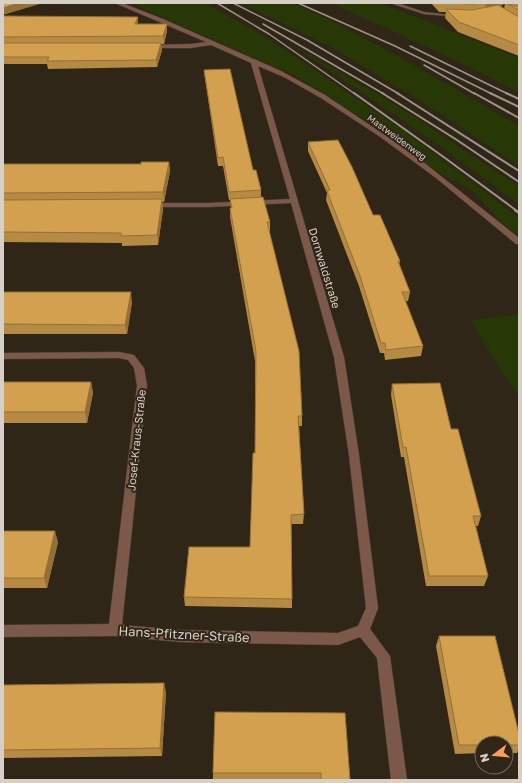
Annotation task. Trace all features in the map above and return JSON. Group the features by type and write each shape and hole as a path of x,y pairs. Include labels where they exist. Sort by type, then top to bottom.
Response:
{"street":[{"path":"117,3 184,30 254,63"},
{"path":"392,3 424,12 463,16"},
{"path":"145,47 191,46 211,43"},
{"name":"Dornwaldstraße","path":"254,63 292,201 339,357 354,455 372,608 363,630"},
{"name":"Mastweidenweg","path":"254,63 293,79 389,140 519,242"},
{"path":"137,205 216,205 292,201"},
{"name":"Josef-Kraus-Straße","path":"3,356 118,355 131,358 139,368 142,385 115,630"},
{"name":"Hans-Pfitzner-Straße","path":"3,631 115,630 180,636 338,639 363,630"},
{"path":"363,630 383,656 399,780"}],"green space":[{"path":"130,3 204,3 264,36 403,130 519,218 519,237 497,218 476,194 468,188 429,166 373,125 296,76"},
{"path":"241,3 291,3 296,5 337,24 405,60 519,126 519,166 440,113 335,49"},
{"path":"331,3 380,3 519,58 519,92 449,57"},
{"path":"291,44 399,107 519,187 519,204 433,141"},
{"path":"519,314 519,394 500,369 471,320"},
{"path":"3,779 182,779 181,780"}],"building":[{"path":"3,3 19,3 3,8"},
{"path":"452,3 487,3 472,4"},
{"path":"506,3 519,7 519,10"},
{"path":"498,5 519,17 519,45 459,22 446,9 472,10"},
{"path":"3,16 138,17 135,24 167,24 163,36 3,37"},
{"path":"3,43 161,43 156,60 47,61 49,57 3,57"},
{"path":"230,69 253,170 256,170 261,190 229,192 223,157 218,158 204,70"},
{"path":"338,140 352,167 373,215 380,215 400,261 398,261 410,292 402,292 423,346 386,350 385,343 381,343 360,276 327,191 330,190 308,142"},
{"path":"141,162 169,162 163,192 3,193 3,164 141,164"},
{"path":"263,197 270,222 267,222 299,351 302,416 298,416 304,514 291,515 292,599 184,597 189,547 250,547 253,453 255,453 256,351 230,208 232,208 230,199"},
{"path":"162,199 157,235 121,236 121,233 3,232 3,200"},
{"path":"3,292 131,292 125,325 3,324"},
{"path":"3,382 91,382 85,412 3,412"},
{"path":"440,383 451,429 458,429 481,516 473,516 488,576 429,576 406,447 403,447 392,384"},
{"path":"3,531 55,531 44,578 3,578"},
{"path":"439,636 495,636 519,734 519,745 514,745 514,735 474,735 474,745 459,745"},
{"path":"164,683 160,748 3,750 3,685"},
{"path":"215,712 345,713 350,780 321,780 321,773 213,773"}],"railway":[{"path":"217,3 269,34 355,94"},
{"path":"233,3 307,40 399,94"},
{"path":"298,3 395,46 492,94"},
{"path":"263,24 384,94"},
{"path":"410,46 508,94"},
{"path":"424,65 475,94"},
{"path":"354,93 517,211"},
{"path":"382,93 457,140 519,182"},
{"path":"397,93 519,171"},
{"path":"474,93 519,118"},
{"path":"490,93 519,107"},
{"path":"506,93 519,99"},
{"path":"515,210 519,213"}]}
